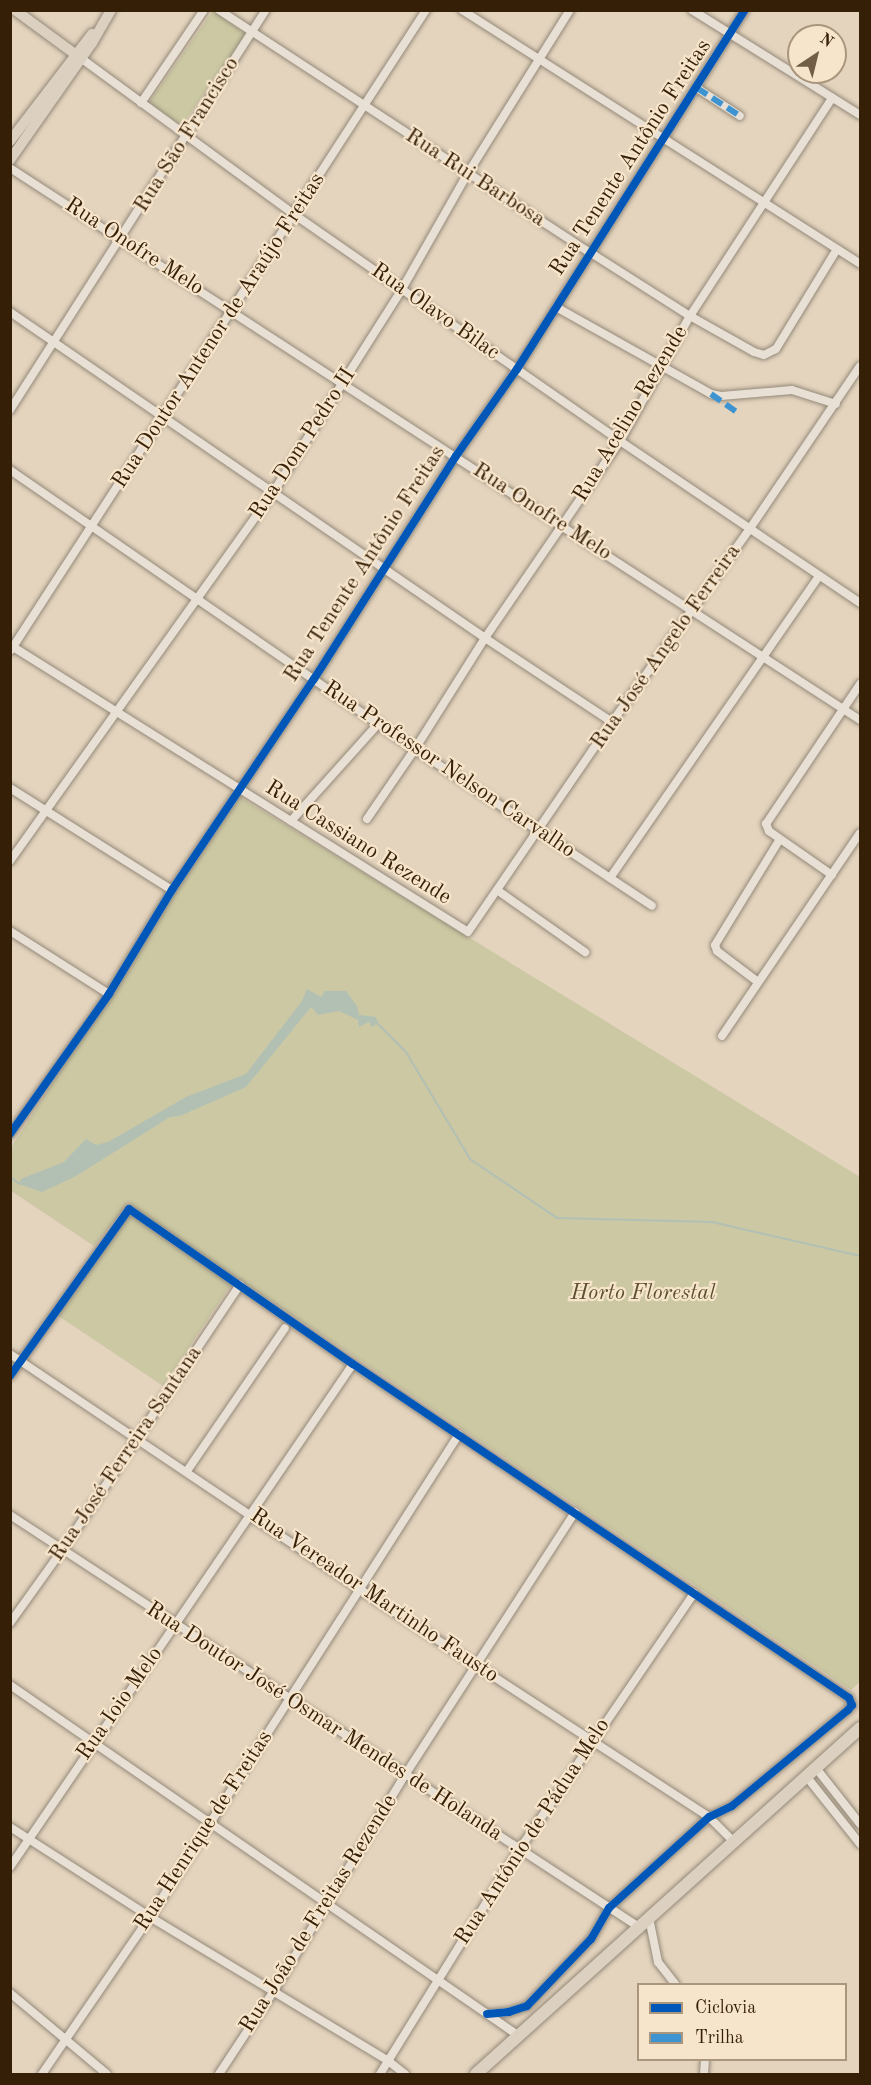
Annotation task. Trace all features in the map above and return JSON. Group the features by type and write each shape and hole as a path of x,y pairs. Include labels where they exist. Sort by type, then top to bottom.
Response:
{"highway":[{"path":"476,2074 861,1728"}],"main road":[{"name":"Rua Olavo Bilac","path":"15,10 78,56"},
{"path":"10,141 103,24 111,10"},
{"path":"10,160 78,56"}],"street":[{"path":"141,103 204,10"},
{"name":"Rua Rui Barbosa","path":"219,10 690,316 764,355 776,349 837,249"},
{"name":"Rua São Francisco","path":"10,410 52,341 122,239 266,10"},
{"name":"Rua Doutor Antenor de Araújo Freitas","path":"11,648 295,215 426,10"},
{"path":"462,10 861,264"},
{"name":"Rua Dom Pedro II","path":"10,861 274,491 402,289 468,173 570,10"},
{"path":"692,10 730,36 861,115"},
{"name":"Rua Tenente Antônio Freitas","path":"12,1129 109,994 172,890 314,679 456,456 517,369 745,10"},
{"name":"Rua Olavo Bilac","path":"78,56 295,215 620,441 752,527 819,576 861,603"},
{"path":"697,88 741,116"},
{"name":"Rua Acelino Rezende","path":"367,819 415,749 485,638 620,441 690,316 832,98"},
{"name":"Rua Onofre Melo","path":"10,168 861,720"},
{"path":"556,308 662,369 711,394 721,396 792,390 836,404"},
{"path":"10,312 274,491 485,638 612,722"},
{"name":"Rua José Angelo Ferreira","path":"471,929 612,722 752,527 861,366"},
{"name":"Rua Professor Nelson Carvalho","path":"10,471 93,525 415,749 652,906"},
{"path":"610,878 819,576"},
{"name":"Rua Cassiano Rezende","path":"11,648 117,712 464,931 468,932 471,929"},
{"path":"832,875 767,829 768,821 861,684"},
{"path":"291,821 380,723"},
{"path":"10,788 172,890"},
{"path":"722,1036 861,833"},
{"path":"758,982 717,951 715,942 780,839"},
{"path":"498,890 585,952"},
{"path":"10,931 109,994"},
{"path":"10,1376 129,1209 353,1364 575,1512 852,1702 848,1710 732,1806 709,1817 609,1908 585,1946 527,2006 510,2012 487,2014"},
{"name":"Rua José Ferreira Santana","path":"10,1623 63,1549 240,1285"},
{"path":"187,1471 285,1328"},
{"name":"Rua Vereador Martinho Fausto","path":"10,1353 361,1590 593,1739 709,1817 734,1842"},
{"name":"Rua Ioio Melo","path":"10,1867 353,1364"},
{"name":"Rua Henrique de Freitas","path":"42,2074 150,1917 459,1434"},
{"name":"Rua João de Freitas Rezende","path":"219,2074 273,1992 405,1775 575,1512"},
{"name":"Rua Doutor José Osmar Mendes de Holanda","path":"10,1515 639,1927"},
{"name":"Rua Antônio de Pádua Melo","path":"380,2074 519,1850 694,1593"},
{"path":"10,1685 436,1981 519,2036"},
{"path":"811,1772 861,1824"},
{"path":"811,1772 861,1844"},
{"path":"10,1827 150,1917 387,2060 405,2074"},
{"path":"649,1918 658,1962 674,1983"},
{"path":"10,1993 107,2074"}],"green space":[{"path":"213,11 246,34 182,126 149,103"},
{"name":"Horto Florestal","path":"238,796 860,1177 860,1682 851,1690 236,1277 163,1386 54,1313 133,1206 128,1203 94,1246 11,1191 10,1149"}],"shaded area":[{"path":"307,989 321,997 325,991 346,991 357,1006 359,1015 376,1017 378,1023 372,1027 369,1022 359,1027 358,1020 339,1011 318,1015 311,1007 246,1087 180,1116 170,1117 76,1176 42,1192 19,1184 21,1179 64,1162 86,1139 96,1145 108,1142 186,1097 246,1074 302,1001"}],"waterway":[{"path":"376,1022 406,1052 470,1159 557,1218 712,1222 860,1256"},
{"path":"10,1177 20,1184"}],"marked path":[{"path":"697,88 740,116"},
{"path":"711,394 737,412"}],"cycle path":[{"path":"10,1134 109,994 172,890 314,679 456,456 517,369 745,10"},
{"path":"10,1376 129,1209 353,1364 849,1698 852,1705 848,1710 732,1806 709,1817 609,1908 591,1939 527,2006 509,2012 487,2014"}]}
